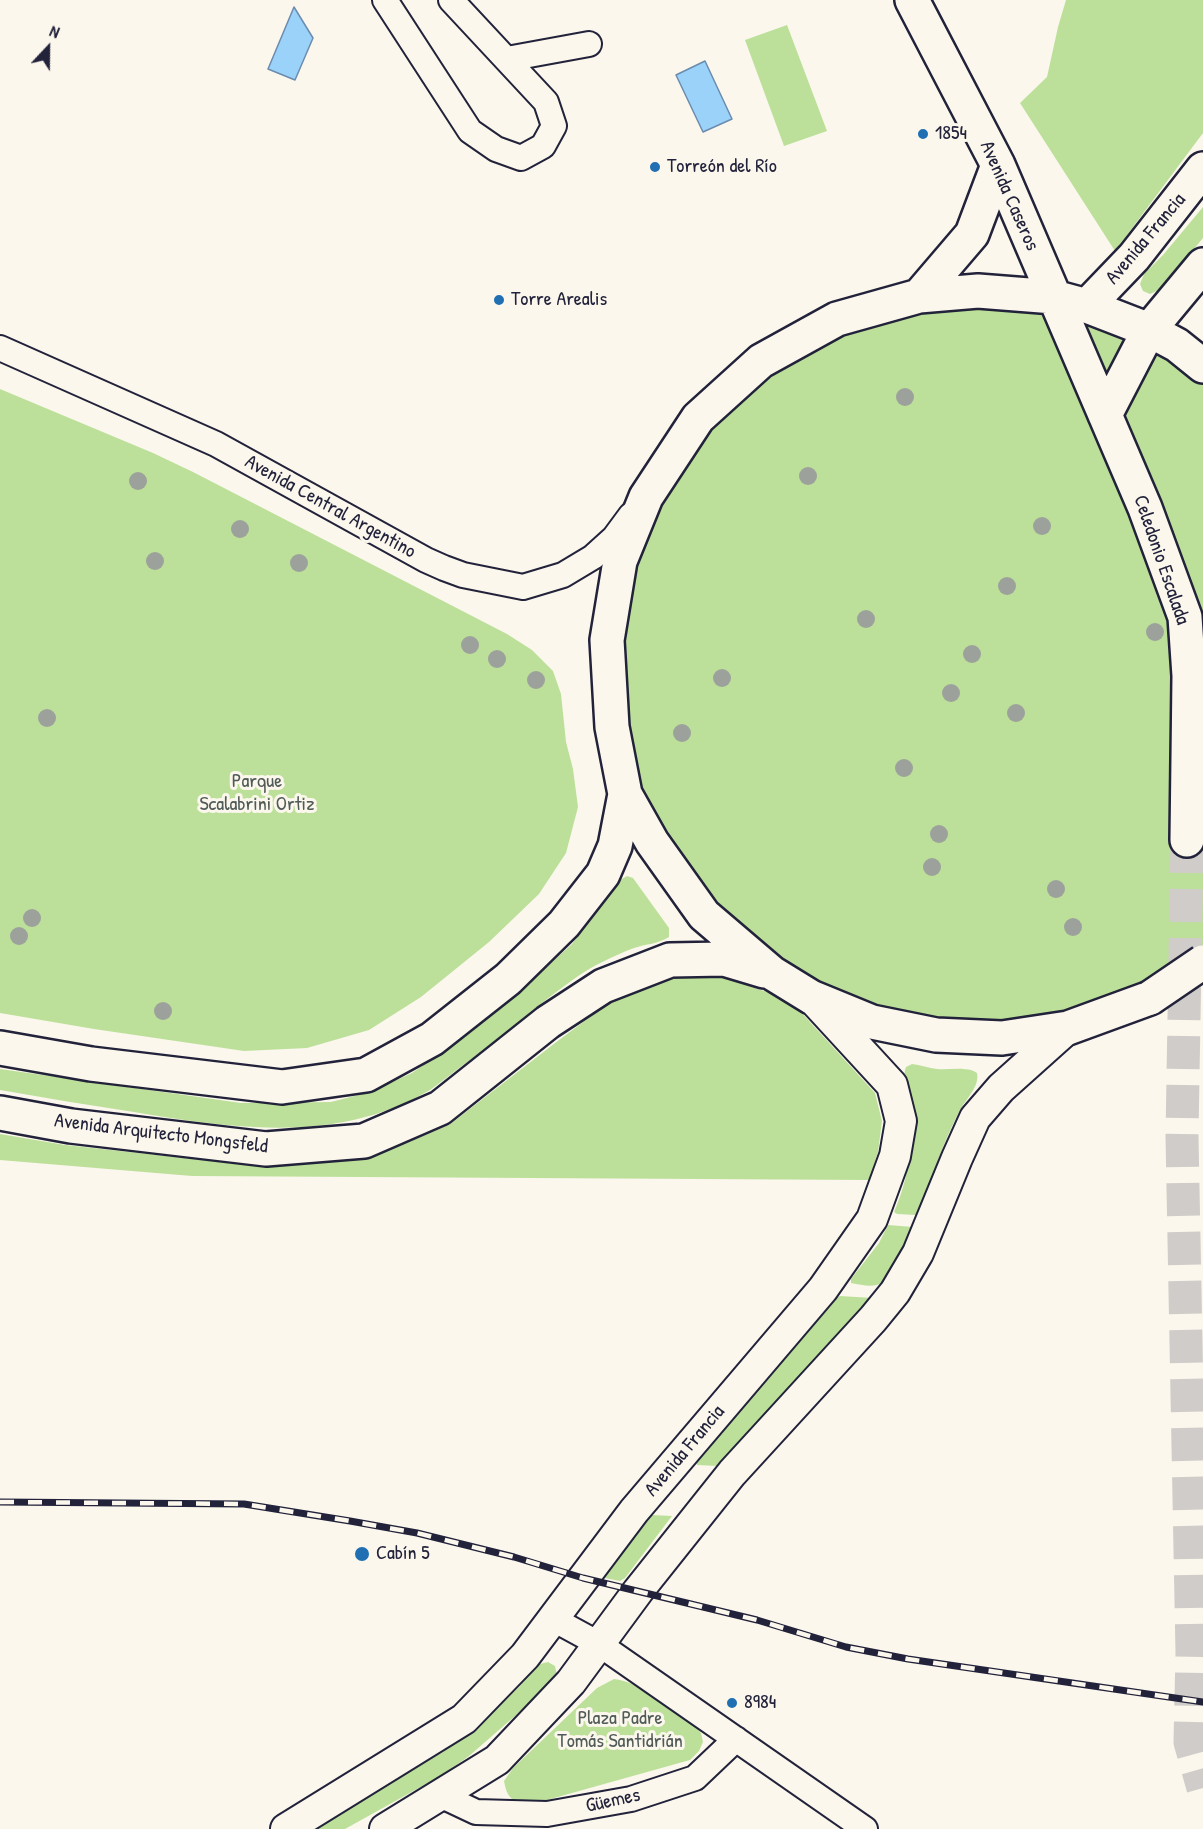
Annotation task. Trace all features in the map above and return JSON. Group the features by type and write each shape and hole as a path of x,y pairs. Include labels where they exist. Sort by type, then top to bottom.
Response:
{"main road":[{"name":"Avenida Caseros","path":"912,0 998,165 1054,297"},
{"path":"919,296 972,234 998,165"},
{"name":"Avenida Francia","path":"1087,306 1134,257 1203,170"},
{"path":"1105,416 1149,330 1179,291 1203,265"},
{"path":"1203,366 1177,345 1149,330 1087,306 1054,297 978,291 919,296 837,319 761,361 698,418 646,497 620,561 607,640 612,728 625,794 652,842 704,915 772,974 811,997 872,1022 936,1035 1002,1038 1068,1028 1150,998 1203,962"},
{"name":"Celedonio Escalada","path":"1054,297 1145,508 1185,617 1189,676 1187,840"},
{"path":"0,1048 91,1064 282,1087 366,1075 432,1039 508,979 564,924 603,874 615,846 625,794"},
{"name":"Avenida Arquitecto Mongsfeld","path":"0,1113 70,1126 266,1149 364,1141 440,1108 548,1022 603,986 670,960 724,960 772,974"}],"street":[{"path":"385,0 470,131 496,149 521,158 543,146 554,126 546,102 451,0"},
{"path":"507,58 589,44"},
{"name":"Avenida Central Argentino","path":"0,348 216,444 426,560 463,575 523,587 563,575 593,557 614,537 646,497"},
{"name":"Avenida Francia","path":"286,1829 464,1719 525,1656 646,1496 823,1289 872,1219 895,1156 902,1121 892,1085 811,997"},
{"path":"385,1829 497,1760 572,1682 638,1591 732,1473 895,1292 918,1253 975,1118 1001,1088 1068,1028"},
{"path":"553,1619 599,1644 865,1829"},
{"name":"Güemes","path":"440,1795 476,1812 547,1814 631,1800 695,1778 736,1739"}],"green space":[{"path":"1066,0 1203,0 1203,133 1115,251 1020,103 1047,77"},
{"path":"787,25 827,131 784,146 745,40"},
{"path":"1203,207 1203,238 1161,289 1150,294 1143,291 1140,284 1144,274"},
{"path":"1054,297 1203,366 1203,962 1002,1038 811,997 652,842 612,727 620,561 698,418 837,319"},
{"name":"Parque Scalabrini Ortiz","path":"0,389 193,472 507,634 532,650 553,671 561,694 566,742 573,769 578,807 566,853 539,894 489,942 421,997 369,1030 307,1048 244,1051 0,1013"},
{"path":"627,876 633,878 669,928 669,937 626,951 588,970 430,1090 395,1107 359,1119 322,1125 285,1128 247,1127 171,1118 0,1090 0,1069 241,1103 331,1102 370,1092 412,1073 460,1040 529,983 572,944 620,880"},
{"path":"721,977 767,992 799,1010 875,1093 882,1121 878,1152 869,1180 192,1176 0,1160 0,1134 65,1145 267,1167 370,1158 449,1125 610,1002 671,978"},
{"path":"912,1064 977,1073 975,1088 948,1134 920,1211 916,1215 894,1212 903,1187 911,1148 911,1109 905,1072 906,1067"},
{"path":"888,1225 913,1227 884,1281 873,1286 851,1283 851,1279 879,1243"},
{"path":"840,1296 873,1298 718,1466 697,1465 697,1461 833,1300"},
{"path":"652,1515 672,1516 625,1578 620,1581 605,1578 606,1572 644,1519"},
{"path":"548,1662 555,1666 557,1676 469,1756 442,1775 345,1829 310,1829 443,1752 468,1733 519,1687 536,1665"},
{"name":"Plaza Padre Tomás Santidrián","path":"614,1679 645,1691 694,1725 701,1733 703,1742 699,1751 690,1760 529,1805 511,1798 504,1781 513,1768 597,1688"}],"water":[{"path":"294,7 313,38 295,80 268,69"},
{"path":"705,61 732,119 703,132 676,75"}],"tunnel":[{"path":"1187,840 1182,1136 1192,1653 1190,1742 1203,1788"}],"railway":[{"path":"0,1502 244,1504 350,1521 417,1533 514,1557 583,1578 757,1620 846,1647 908,1659 1203,1702"}],"place":[{"name":"1854","path":"923,134"},
{"name":"Torreón del Río","path":"655,167"},
{"name":"Torre Arealis","path":"499,300"},
{"name":"Cabín 5","path":"362,1554"},
{"name":"8984","path":"732,1703"}]}
